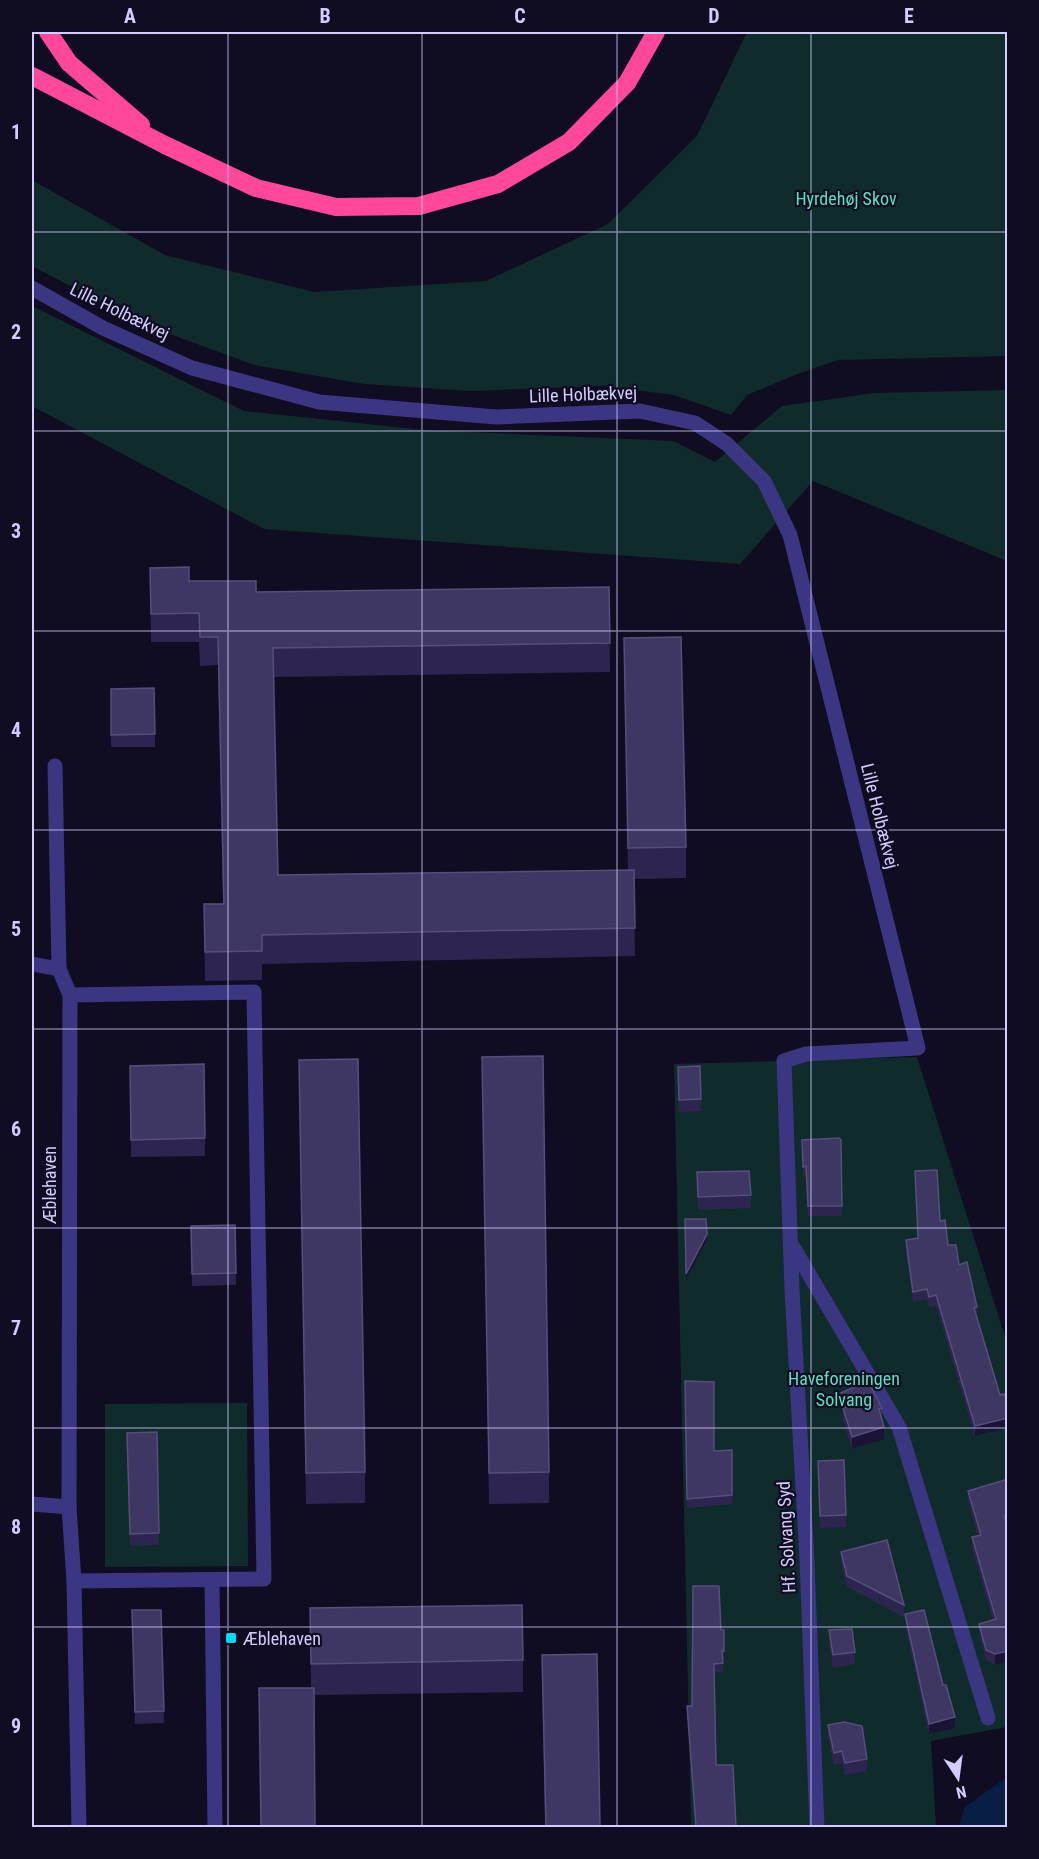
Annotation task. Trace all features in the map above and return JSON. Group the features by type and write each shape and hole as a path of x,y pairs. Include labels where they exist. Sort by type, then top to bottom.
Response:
{"highway":[{"path":"48,32 69,63 165,145"},
{"path":"32,76 165,145 256,188 336,207 418,206 498,184 569,142 627,83 656,32"}],"street":[{"name":"Lille Holbækvej","path":"32,288 103,328 192,368 319,402 496,417 640,411 695,423 727,444 764,481 790,535 918,1047"},
{"path":"32,964 59,969 55,766"},
{"name":"Æblehaven","path":"59,969 70,995 69,1507 74,1581 79,1827"},
{"path":"70,995 254,992 264,1579 74,1581"},
{"name":"Hf. Solvang Syd","path":"817,1827 807,1560 792,1290 784,1061 806,1054 918,1047"},
{"name":"Hf. Solvang Syd","path":"792,1245 899,1427 988,1718"},
{"path":"32,1504 69,1507"},
{"path":"212,1580 215,1827"}],"green space":[{"name":"Hyrdehøj Skov","path":"747,32 1007,32 1007,356 838,360 747,395 731,415 674,395 603,386 470,391 364,384 254,365 143,324 32,266 32,180 165,255 314,292 486,281 608,224 697,136"},
{"path":"32,306 244,411 424,430 673,441 715,462 782,406 874,393 1007,390 1007,561 813,481 740,564 264,529 32,406"},
{"name":"Haveforeningen Solvang","path":"917,1057 1008,1346 1007,1727 931,1741 936,1827 691,1827 674,1064"},
{"path":"247,1403 248,1566 105,1567 105,1404"}],"water":[{"path":"1007,1777 1007,1827 958,1827 965,1807"}],"building":[{"path":"189,567 189,581 256,581 256,592 609,587 610,643 273,648 278,875 634,870 635,928 262,935 262,951 205,952 204,904 224,904 218,637 200,637 199,613 151,614 150,568"},
{"path":"681,637 686,847 628,848 624,638"},
{"path":"154,688 155,734 111,735 111,689"},
{"path":"543,1056 549,1472 489,1473 482,1057"},
{"path":"358,1059 365,1472 306,1473 299,1060"},
{"path":"204,1064 205,1138 131,1140 130,1066"},
{"path":"700,1066 701,1099 679,1100 678,1067"},
{"path":"839,1138 841,1140 842,1206 808,1206 802,1140"},
{"path":"937,1170 940,1221 945,1220 948,1245 956,1245 959,1265 967,1262 977,1307 974,1308 1000,1395 1004,1394 1008,1406 1008,1418 975,1426 936,1295 929,1297 927,1289 913,1292 906,1240 918,1238 915,1171"},
{"path":"749,1171 751,1195 698,1197 697,1172"},
{"path":"685,1219 706,1219 707,1234 686,1274"},
{"path":"235,1225 236,1273 192,1274 191,1226"},
{"path":"685,1381 714,1382 714,1451 732,1450 732,1495 687,1499"},
{"path":"868,1381 882,1408 879,1409 884,1427 852,1437 841,1393"},
{"path":"157,1432 159,1533 130,1534 127,1433"},
{"path":"844,1460 846,1515 820,1516 818,1461"},
{"path":"1008,1479 1008,1515 1004,1516 1008,1528 1008,1651 995,1654 986,1650 979,1624 996,1619 972,1537 981,1535 968,1491"},
{"path":"887,1540 904,1605 847,1576 841,1552"},
{"path":"693,1586 719,1586 724,1651 722,1651 723,1663 714,1664 716,1765 733,1765 736,1827 696,1827 687,1706 692,1706"},
{"path":"522,1605 523,1660 311,1664 310,1608"},
{"path":"132,1610 161,1610 164,1711 135,1712"},
{"path":"924,1610 943,1685 946,1685 955,1717 929,1724 905,1614"},
{"path":"852,1629 855,1652 833,1655 829,1630"},
{"path":"597,1654 600,1827 546,1827 542,1655"},
{"path":"259,1688 314,1688 315,1827 261,1827"},
{"path":"844,1722 862,1726 867,1759 845,1763 842,1751 834,1753 828,1725"}],"place":[{"name":"Æblehaven","path":"231,1638"}]}
